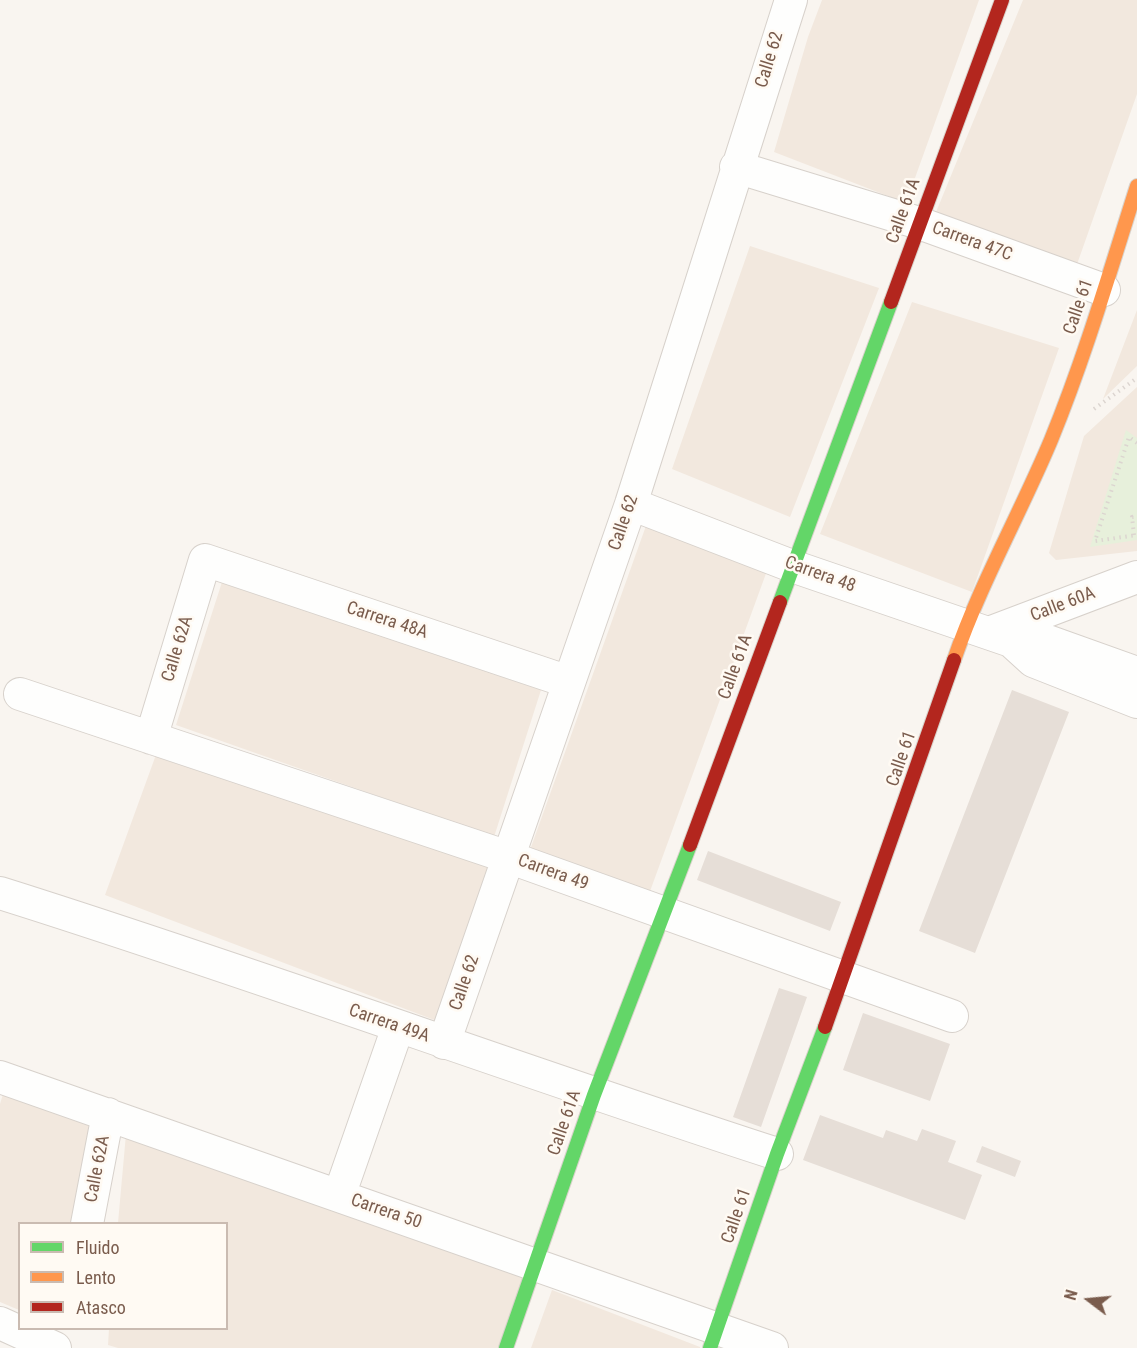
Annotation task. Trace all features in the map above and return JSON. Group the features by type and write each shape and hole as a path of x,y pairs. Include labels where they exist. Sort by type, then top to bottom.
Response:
{"street":[{"name":"Calle 62","path":"444,1043 631,504 736,167 791,0"},
{"name":"Calle 61A","path":"506,1348 594,1095 664,914 1002,0"},
{"name":"Carrera 47C","path":"736,167 919,223 1104,290"},
{"name":"Calle 61","path":"714,1338 777,1154 845,976 989,634 1051,440 1104,290 1137,186"},
{"name":"Carrera 48","path":"631,504 792,566 989,634 1033,661 1137,702"},
{"name":"Carrera 48A","path":"206,561 569,682"},
{"name":"Calle 62A","path":"151,738 206,561"},
{"name":"Calle 60A","path":"989,634 1137,577"},
{"name":"Carrera 48","path":"989,634 1042,639 1137,673"},
{"name":"Carrera 49","path":"20,694 508,857 952,1016"},
{"name":"Carrera 49A","path":"0,893 156,942 594,1095 777,1154"},
{"path":"339,1196 398,1027"},
{"name":"Carrera 50","path":"0,1077 535,1264 714,1338 772,1348"},
{"name":"Calle 62A","path":"87,1222 108,1114"},
{"path":"0,1323 55,1348"},
{"path":"63,1348 66,1330"}],"path":[{"path":"1137,443 1129,438 1095,541 1135,535 1132,517 1137,515"}],"shaded area":[{"path":"822,0 979,0 906,203 774,152 808,37"},
{"path":"1023,0 1137,0 1137,94 1075,270 934,217"},
{"path":"750,246 879,288 790,517 672,469"},
{"path":"912,302 1059,348 972,592 820,534"},
{"path":"1137,310 1137,366 1103,399"},
{"path":"1137,387 1137,551 1056,560 1049,553 1084,436"},
{"path":"647,523 768,568 649,894 530,850"},
{"path":"222,582 541,690 494,837 176,725"},
{"path":"157,752 497,862 437,1021 105,895"},
{"path":"3,1094 99,1122 85,1222 18,1222 18,1310 0,1302 0,1104"},
{"path":"126,1134 531,1273 507,1348 118,1348 108,1345 109,1330 228,1330 228,1222 118,1222"},
{"path":"552,1290 700,1347 700,1348 531,1348"}],"green space":[{"path":"1126,430 1137,438 1137,540 1090,547"}],"building":[{"path":"1012,690 1069,712 975,953 919,931"},
{"path":"708,851 841,902 830,931 697,880"},
{"path":"779,988 807,997 761,1127 733,1117"},
{"path":"863,1013 950,1044 930,1101 843,1070"},
{"path":"820,1115 883,1138 886,1130 917,1141 922,1129 956,1141 948,1162 982,1175 965,1220 803,1160"},
{"path":"982,1146 1021,1161 1015,1177 976,1162"}],"traffic: fast":[{"path":"780,602 891,302"},
{"path":"506,1348 594,1095 690,845"},
{"path":"710,1348 777,1154 825,1027"}],"traffic: slow":[{"path":"954,660 976,604 1039,468 1063,409 1097,314 1137,186"}],"traffic: jam":[{"path":"891,302 1002,0"},
{"path":"690,845 780,602"},
{"path":"825,1027 954,660"}]}
